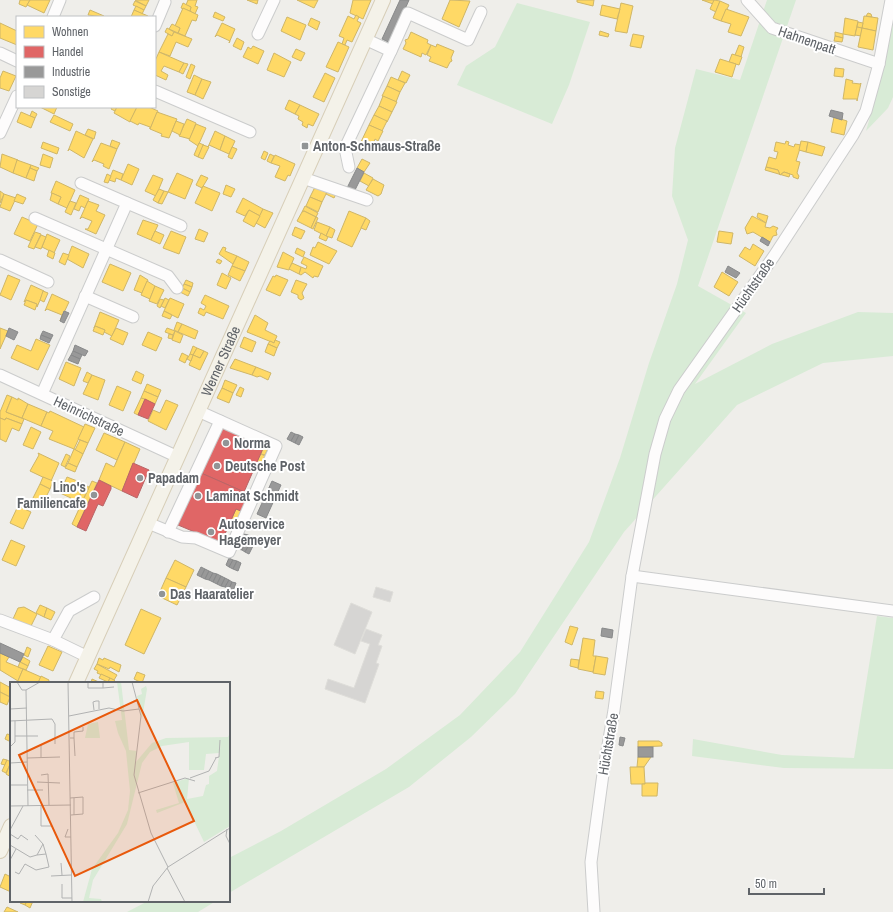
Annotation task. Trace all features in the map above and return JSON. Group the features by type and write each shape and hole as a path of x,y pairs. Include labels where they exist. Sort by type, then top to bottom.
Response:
{"main road":[{"name":"Werner Straße","path":"76,682 383,0"},
{"path":"0,850 10,828"}],"street":[{"path":"53,16 60,0"},
{"path":"258,34 274,0"},
{"name":"Hahnenpatt","path":"747,0 772,28 878,64"},
{"name":"Hüchtstraße","path":"594,912 591,862 632,576 655,454 665,419 679,390 774,256 853,135 866,111 878,64 891,0"},
{"path":"156,24 165,2"},
{"path":"349,167 345,148 408,13 468,40 481,12"},
{"path":"365,39 390,51"},
{"path":"0,53 16,61"},
{"path":"156,91 250,132"},
{"path":"0,134 16,98"},
{"path":"303,178 367,200"},
{"path":"80,183 181,226"},
{"path":"42,394 105,249 127,203"},
{"path":"35,218 168,276 177,288"},
{"path":"0,260 48,282"},
{"path":"85,296 133,317"},
{"name":"Heinrichstraße","path":"0,375 178,457"},
{"path":"148,523 182,537 196,538 229,552 276,446 198,411"},
{"path":"168,532 220,421"},
{"path":"632,576 893,611"},
{"path":"53,640 69,611 94,597"},
{"path":"0,620 53,640 88,657"}],"green space":[{"path":"767,0 796,0 698,286 746,313 695,384 772,344 858,312 893,313 893,356 823,363 737,405 624,532 515,694 471,737 409,787 230,892 230,857 281,831 386,769 460,715 520,652 589,542 620,458 649,363 677,284 688,240 672,196 675,148 696,69 740,80"},
{"path":"517,3 590,22 569,85 552,124 457,85 466,66 495,47"},
{"path":"893,19 893,97 888,108 866,131 884,68"},
{"path":"877,616 893,618 893,769 784,768 692,756 693,739 782,755 854,758"},
{"path":"146,902 214,902 198,912 127,912"}],"building: Wohnen":[{"path":"20,0 30,0 26,7 19,4"},
{"path":"30,0 50,0 44,13 27,5"},
{"path":"135,0 149,0 146,6"},
{"path":"188,0 197,0 195,6 198,7 195,14 190,11 191,7 186,5"},
{"path":"247,0 258,0 257,4"},
{"path":"297,0 318,0 314,8"},
{"path":"353,0 371,0 363,19 350,13"},
{"path":"450,0 470,1 459,27 442,19"},
{"path":"577,0 594,0 593,6 577,2"},
{"path":"702,0 714,0 713,4"},
{"path":"714,0 720,1 716,12 710,9"},
{"path":"135,1 146,6 144,10 133,5"},
{"path":"720,1 729,5 721,21 713,18"},
{"path":"183,3 191,7 190,11 181,8"},
{"path":"621,3 633,6 627,33 615,31"},
{"path":"602,5 620,9 617,19 600,15"},
{"path":"136,6 144,10 142,14 134,10"},
{"path":"183,8 198,15 196,21 192,20 185,36 178,33 180,28 175,26"},
{"path":"726,9 749,17 741,36 728,32 731,24 721,21"},
{"path":"90,10 104,16 96,16 88,15"},
{"path":"134,10 148,16 131,16"},
{"path":"215,12 225,17 223,21 213,17"},
{"path":"868,13 871,14 872,17 866,16"},
{"path":"356,15 359,17 357,21 361,23 352,42 347,40 345,45 342,44 344,38 339,36 348,16 354,19"},
{"path":"864,16 878,18 876,31 862,28"},
{"path":"287,17 306,25 300,40 281,31"},
{"path":"311,18 320,22 317,30 308,25"},
{"path":"845,18 858,21 855,36 843,34"},
{"path":"858,22 863,23 862,28 857,27"},
{"path":"0,23 16,31 16,45 0,38"},
{"path":"222,23 235,29 230,41 217,35 215,37"},
{"path":"172,24 180,28 178,33 169,29"},
{"path":"857,27 862,28 861,36 855,35"},
{"path":"167,28 174,32 172,36 165,32"},
{"path":"862,28 876,31 873,50 858,47"},
{"path":"600,31 609,34 608,37 599,35"},
{"path":"174,32 192,39 188,47 176,42 170,56 159,52 168,34 172,36"},
{"path":"411,32 428,40 427,43 431,45 426,55 422,53 421,57 403,49 406,43 405,40 408,39"},
{"path":"835,32 843,34 843,38 835,36"},
{"path":"633,34 644,36 641,48 630,46"},
{"path":"835,36 843,38 842,42 834,41"},
{"path":"237,38 244,42 241,50 233,46"},
{"path":"338,42 349,47 338,72 326,67"},
{"path":"437,44 454,51 451,58 452,61 447,68 429,61 431,57 427,55 431,45 436,47"},
{"path":"739,45 744,47 741,57 735,55"},
{"path":"253,46 264,51 258,64 243,57 248,47 251,49"},
{"path":"296,49 305,53 301,61 292,57"},
{"path":"159,52 184,63 179,72 164,66 161,71 168,75 166,80 156,75 156,59"},
{"path":"274,53 291,62 284,77 267,70"},
{"path":"732,54 742,57 739,65 729,62"},
{"path":"720,59 736,64 732,77 715,72"},
{"path":"184,63 188,64 183,74 179,72"},
{"path":"191,64 195,66 190,79 186,77"},
{"path":"835,68 844,69 843,77 834,76"},
{"path":"3,71 16,76 9,91 0,88 0,78"},
{"path":"402,71 410,75 406,83 398,80"},
{"path":"325,73 335,78 324,102 313,97"},
{"path":"194,75 202,79 195,95 187,92"},
{"path":"391,77 405,83 400,92 387,86"},
{"path":"202,79 211,82 203,99 195,95"},
{"path":"846,79 853,81 852,83 861,83 857,101 857,99 843,99"},
{"path":"387,86 400,92 396,102 382,96"},
{"path":"383,96 397,102 392,112 379,106"},
{"path":"289,100 300,105 295,114 285,109"},
{"path":"300,105 319,114 313,126 308,124 307,128 302,125 303,122 298,119 299,116 295,114"},
{"path":"379,106 392,112 387,122 374,115"},
{"path":"42,108 57,108 54,114"},
{"path":"116,108 137,108 130,122 114,113"},
{"path":"136,108 151,108 158,111 150,129 150,127 139,123 138,125 130,121"},
{"path":"32,111 37,114 35,118 30,116"},
{"path":"21,112 35,118 31,128 17,122"},
{"path":"157,112 177,119 169,138 161,136 162,134 150,129"},
{"path":"54,115 73,124 70,131 50,122"},
{"path":"374,115 387,121 382,131 369,125"},
{"path":"834,117 847,121 844,135 831,132"},
{"path":"187,119 196,123 190,139 179,136"},
{"path":"176,121 184,124 180,135 172,131"},
{"path":"196,124 206,128 198,146 189,140"},
{"path":"369,125 383,131 378,141 375,139 371,149 360,144"},
{"path":"88,129 96,132 94,139 85,135"},
{"path":"76,131 93,139 84,158 69,149 68,151"},
{"path":"215,131 225,136 220,150 209,145 208,147"},
{"path":"225,136 235,141 229,154 220,150"},
{"path":"112,140 120,143 117,149 110,146"},
{"path":"786,141 789,142 788,145 794,147 795,144 801,145 796,161 800,162 797,173 799,176 798,179 793,177 793,175 784,172 780,175 778,170 766,167 769,157 776,159 778,152 774,151 776,142 785,144"},
{"path":"801,141 808,142 806,152 799,150"},
{"path":"43,142 59,148 57,154 41,148"},
{"path":"808,142 825,147 822,156 806,152"},
{"path":"101,143 117,149 109,169 103,166 104,164 94,160 92,162"},
{"path":"199,143 204,145 198,157 194,155"},
{"path":"203,145 209,147 203,159 198,157"},
{"path":"232,147 237,149 232,159 228,157"},
{"path":"264,151 268,153 265,160 261,158"},
{"path":"2,154 18,160 13,173 0,167"},
{"path":"43,154 53,158 50,168 40,165"},
{"path":"270,154 274,156 271,163 267,161"},
{"path":"275,155 295,164 290,176 288,175 285,181 275,177 280,166 271,163"},
{"path":"362,159 370,163 364,172 357,168"},
{"path":"17,160 31,165 26,178 13,173"},
{"path":"128,164 139,169 132,185 121,180"},
{"path":"31,165 39,168 37,171 30,168"},
{"path":"766,167 778,170 780,174 765,170"},
{"path":"30,168 37,171 34,181 26,178"},
{"path":"113,170 123,174 121,180 116,178 115,182 109,180"},
{"path":"784,172 790,174 789,177 781,175"},
{"path":"177,173 193,180 185,199 168,192"},
{"path":"364,173 373,178 369,186 360,181"},
{"path":"107,174 111,176 108,183 104,182"},
{"path":"153,175 163,179 156,196 145,191"},
{"path":"201,175 208,178 202,188 196,185"},
{"path":"373,179 384,185 381,194 378,196 366,190"},
{"path":"56,181 75,190 67,208 58,204 61,197 51,193"},
{"path":"226,185 235,189 231,197 223,194"},
{"path":"203,186 220,193 212,211 195,203"},
{"path":"315,187 327,192 322,202 310,197"},
{"path":"159,189 164,191 158,203 153,200"},
{"path":"328,190 336,194 334,198 326,194"},
{"path":"0,191 4,194 0,203"},
{"path":"164,191 168,192 162,204 158,203"},
{"path":"52,193 61,197 58,204 50,200"},
{"path":"4,194 16,198 10,211 0,207"},
{"path":"17,194 26,198 23,204 14,201"},
{"path":"80,195 89,199 85,208 81,206 79,211 74,209"},
{"path":"310,197 322,202 318,212 306,206"},
{"path":"243,198 263,209 260,216 249,210 245,216 236,212"},
{"path":"70,201 76,203 71,215 65,212"},
{"path":"88,201 99,205 96,211 105,215 96,234 85,229 88,229 92,221 82,217 80,219"},
{"path":"305,206 318,213 316,217 304,211 302,212"},
{"path":"263,209 273,213 265,228 256,223"},
{"path":"249,210 260,216 254,227 243,221"},
{"path":"304,211 316,217 311,228 297,221"},
{"path":"349,211 366,218 352,247 337,240"},
{"path":"758,213 768,216 766,223 757,217"},
{"path":"752,216 766,223 765,227 770,228 773,226 778,228 776,231 777,235 773,236 770,242 753,232 747,234 745,228"},
{"path":"22,217 38,224 30,241 14,234"},
{"path":"316,217 318,218 313,229 311,228"},
{"path":"366,218 370,221 366,230 361,228"},
{"path":"143,220 158,225 151,240 137,234"},
{"path":"317,222 330,227 326,236 314,230"},
{"path":"295,227 305,231 301,239 292,235"},
{"path":"330,227 335,230 332,238 326,236"},
{"path":"199,229 208,233 204,242 195,239"},
{"path":"155,231 164,235 160,244 151,240"},
{"path":"171,231 186,237 179,254 163,248"},
{"path":"719,231 733,233 731,244 717,242"},
{"path":"35,232 41,234 34,249 28,247"},
{"path":"321,233 328,237 326,241 319,238"},
{"path":"47,234 60,240 54,253 42,247"},
{"path":"41,235 46,237 41,249 35,247"},
{"path":"318,242 337,251 329,264 310,255 313,247 315,248"},
{"path":"753,244 764,251 755,266 739,256 745,247 750,250"},
{"path":"72,246 89,254 83,268 67,259"},
{"path":"223,247 226,248 225,251 237,256 233,264 219,254"},
{"path":"297,248 305,252 303,257 295,253"},
{"path":"49,250 55,253 53,259 47,256"},
{"path":"283,252 294,258 289,270 277,267"},
{"path":"63,253 69,255 65,265 59,262"},
{"path":"237,256 249,262 245,271 232,266"},
{"path":"304,257 323,266 318,277 314,276 313,278 305,272 301,275 299,274 301,267 306,269 307,266 301,263"},
{"path":"218,259 222,261 220,264 216,262"},
{"path":"292,263 301,267 299,274 289,269"},
{"path":"110,264 131,273 123,291 102,282"},
{"path":"232,266 245,271 240,281 228,275"},
{"path":"722,272 738,282 729,296 714,287"},
{"path":"222,273 231,278 226,289 217,285"},
{"path":"8,275 20,280 11,300 0,295"},
{"path":"140,275 148,280 142,293 134,290"},
{"path":"276,275 288,280 280,296 266,290 273,276 275,277"},
{"path":"186,280 193,283 192,287 184,284"},
{"path":"296,280 307,284 302,293 304,298 301,300 298,298 298,295 291,292"},
{"path":"147,281 155,286 150,299 141,295"},
{"path":"184,284 192,287 190,292 182,288"},
{"path":"31,285 44,291 37,307 37,304 26,300 24,302"},
{"path":"155,286 164,290 157,304 149,301"},
{"path":"182,288 190,292 188,296 180,292"},
{"path":"43,291 48,293 44,302 40,300"},
{"path":"52,294 69,302 60,321 62,315 47,309 45,311"},
{"path":"205,295 229,306 223,319 206,312 204,316 198,313 200,308 204,310 206,306 201,303"},
{"path":"165,298 169,300 165,308 161,306"},
{"path":"170,298 184,304 178,318 164,311"},
{"path":"160,299 164,300 160,308 157,306"},
{"path":"26,300 37,304 35,310 24,305"},
{"path":"164,311 172,315 170,319 162,316"},
{"path":"100,312 119,320 112,336 104,332 105,330 95,326 94,328"},
{"path":"255,315 268,323 265,330 277,336 274,343 247,332"},
{"path":"177,322 182,324 178,332 174,330"},
{"path":"182,324 198,331 195,339 178,332"},
{"path":"95,326 105,330 103,335 93,331"},
{"path":"0,328 8,331 0,349"},
{"path":"116,328 128,333 123,345 110,339"},
{"path":"167,328 175,331 173,335 165,332"},
{"path":"175,331 183,335 180,343 172,340"},
{"path":"148,332 162,338 156,351 142,345"},
{"path":"169,334 173,335 172,339 168,338"},
{"path":"244,337 256,342 252,352 240,347"},
{"path":"36,339 50,345 38,370 11,358 17,345 31,351"},
{"path":"275,340 280,342 277,348 268,344 270,341 274,343"},
{"path":"268,344 277,348 274,356 265,352"},
{"path":"193,346 197,348 193,355 190,354"},
{"path":"197,348 204,351 200,358 193,355"},
{"path":"204,351 208,353 200,370 189,365 193,355 200,358"},
{"path":"182,353 188,356 185,363 179,360"},
{"path":"190,354 193,355 191,361 187,359"},
{"path":"235,359 256,367 252,375 230,368"},
{"path":"66,362 81,368 74,386 59,379"},
{"path":"256,367 271,373 268,380 260,376 257,377 252,375"},
{"path":"136,371 144,375 141,384 132,380"},
{"path":"87,372 92,375 88,383 83,381"},
{"path":"92,375 105,380 98,400 83,394"},
{"path":"225,380 237,385 233,393 222,388"},
{"path":"147,384 161,390 158,397 144,391"},
{"path":"117,386 131,392 123,411 109,405"},
{"path":"240,387 244,389 241,397 236,395"},
{"path":"222,388 233,393 229,403 217,398"},
{"path":"144,391 158,397 155,404 141,398"},
{"path":"7,395 12,397 6,412 24,419 22,424 6,418 5,420 0,418 0,412"},
{"path":"12,397 18,400 18,398 28,404 22,418 6,412"},
{"path":"141,398 145,399 138,415 134,413"},
{"path":"166,400 178,405 166,430 148,421 153,410 160,413"},
{"path":"28,404 47,412 41,426 22,418"},
{"path":"50,411 84,427 74,449 49,439 53,431 41,426 47,412 49,413"},
{"path":"0,418 5,420 6,418 22,424 19,431 12,428 6,442 0,439"},
{"path":"85,424 95,428 88,443 78,439"},
{"path":"31,427 41,432 33,449 23,445"},
{"path":"104,433 125,442 117,460 96,450"},
{"path":"80,440 88,443 83,454 75,450"},
{"path":"125,442 140,449 122,491 99,480 106,463 114,467"},
{"path":"264,446 268,448 265,455 261,454"},
{"path":"74,449 83,454 77,467 68,463"},
{"path":"38,453 59,463 51,481 30,471 39,455"},
{"path":"66,454 70,456 65,467 61,465"},
{"path":"261,454 265,456 261,463 257,461"},
{"path":"68,463 77,467 75,472 65,468"},
{"path":"43,477 53,481 50,489 40,484"},
{"path":"67,477 85,484 75,505 69,502 71,498 60,493"},
{"path":"92,481 97,483 77,527 72,524"},
{"path":"40,484 50,489 41,507 31,502"},
{"path":"85,485 89,487 80,506 76,504"},
{"path":"18,506 31,512 23,529 10,523"},
{"path":"236,509 241,511 235,524 230,522"},
{"path":"11,540 25,546 16,566 2,560"},
{"path":"175,560 194,570 186,587 166,578"},
{"path":"166,578 186,587 177,605 158,596"},
{"path":"40,605 47,608 44,617 36,613"},
{"path":"24,607 37,614 30,628 13,619 18,608"},
{"path":"47,608 55,612 51,620 44,617"},
{"path":"141,609 161,618 144,654 125,645"},
{"path":"570,626 578,628 572,645 565,642"},
{"path":"583,638 595,640 593,656 596,656 593,672 578,669"},
{"path":"48,646 62,652 53,671 39,665"},
{"path":"27,647 31,649 28,657 24,655"},
{"path":"0,653 9,657 6,662 23,669 18,681 0,670"},
{"path":"596,656 608,658 605,675 593,673"},
{"path":"23,657 30,661 28,666 20,662"},
{"path":"99,658 103,660 104,658 121,665 119,672 110,667 109,669 97,664"},
{"path":"571,659 579,660 578,668 570,666"},
{"path":"20,662 28,666 26,670 18,667"},
{"path":"97,664 117,675 114,680 97,673 98,671 94,669"},
{"path":"23,669 41,677 38,682 17,682"},
{"path":"137,672 145,675 142,682 134,679"},
{"path":"101,674 110,678 108,682 99,678"},
{"path":"41,676 49,680 48,682 38,682"},
{"path":"110,678 116,682 108,682"},
{"path":"92,679 99,682 91,682"},
{"path":"0,682 10,687 10,697 0,692"},
{"path":"596,691 604,692 603,699 595,698"},
{"path":"0,692 10,697 7,705 0,702"},
{"path":"7,734 10,735 10,742 5,739"},
{"path":"638,741 659,741 662,743 662,746 638,747"},
{"path":"638,757 651,757 644,767 637,767"},
{"path":"3,759 7,760 5,765 1,764"},
{"path":"7,760 10,762 6,773 2,771"},
{"path":"10,764 10,776 6,774"},
{"path":"630,767 644,767 645,784 631,784"},
{"path":"658,783 657,796 642,796 642,784"},
{"path":"5,874 10,876 10,892 0,887"},
{"path":"20,902 26,902 25,905"},
{"path":"26,902 33,902 30,908 25,905"},
{"path":"7,907 18,912 4,912"}],"building: Handel":[{"path":"145,399 155,404 148,419 138,415"},
{"path":"222,427 264,446 244,492 201,473"},
{"path":"133,463 149,470 137,498 122,491"},
{"path":"201,473 249,494 241,511 236,509 221,543 178,525"},
{"path":"99,480 111,486 111,489 103,506 98,504 86,531 77,527"}],"building: Industrie":[{"path":"400,0 409,0 390,43 382,39"},
{"path":"831,110 843,113 842,120 829,116"},
{"path":"357,168 364,172 354,192 347,188"},
{"path":"762,237 770,242 768,246 760,241"},
{"path":"728,266 740,273 736,278 725,272"},
{"path":"64,311 69,313 64,323 60,321"},
{"path":"9,328 18,332 14,340 6,336"},
{"path":"43,331 53,335 51,339 41,335"},
{"path":"41,335 51,339 49,343 40,339"},
{"path":"75,345 88,351 85,356 73,351"},
{"path":"73,351 82,355 80,359 71,355"},
{"path":"71,355 80,359 78,364 68,360"},
{"path":"291,432 295,434 291,441 287,439"},
{"path":"295,434 299,435 295,443 291,441"},
{"path":"299,435 303,437 299,445 295,443"},
{"path":"272,481 281,485 266,518 257,514"},
{"path":"244,534 248,535 245,543 241,541"},
{"path":"248,535 252,537 249,545 245,543"},
{"path":"252,537 256,539 253,546 249,545"},
{"path":"241,541 245,543 242,550 238,549"},
{"path":"245,543 249,545 245,552 242,550"},
{"path":"249,545 253,546 249,554 245,552"},
{"path":"229,558 233,560 229,567 226,565"},
{"path":"233,560 237,561 233,569 229,567"},
{"path":"237,561 241,563 238,571 233,569"},
{"path":"201,567 205,569 201,577 197,575"},
{"path":"205,569 209,571 205,579 201,577"},
{"path":"209,571 213,573 209,580 205,579"},
{"path":"213,573 217,574 213,582 209,580"},
{"path":"217,574 221,576 217,584 213,582"},
{"path":"221,576 225,578 221,586 217,584"},
{"path":"225,578 229,580 225,587 221,586"},
{"path":"229,580 232,582 229,589 225,587"},
{"path":"232,582 236,583 233,591 229,589"},
{"path":"602,628 613,630 612,638 601,636"},
{"path":"0,643 24,654 20,662 0,653"},
{"path":"620,737 625,738 623,746 619,745"},
{"path":"638,747 653,747 653,757 638,757"}],"building: Sonstige":[{"path":"376,587 393,592 390,602 373,597"},
{"path":"351,603 372,612 355,654 334,645"},
{"path":"366,629 382,635 378,645 382,646 376,663 379,664 365,703 325,689 328,679 354,688 370,644 361,641"}],"place":[{"name":"Anton-Schmaus-Straße","path":"305,146"},
{"name":"Norma","path":"226,443"},
{"name":"Deutsche Post","path":"217,466"},
{"name":"Papadam","path":"140,478"},
{"name":"Lino's Familiencafe","path":"94,495"},
{"name":"Laminat Schmidt","path":"198,496"},
{"name":"Autoservice Hagemeyer","path":"211,532"},
{"name":"Das Haaratelier","path":"162,594"}]}
